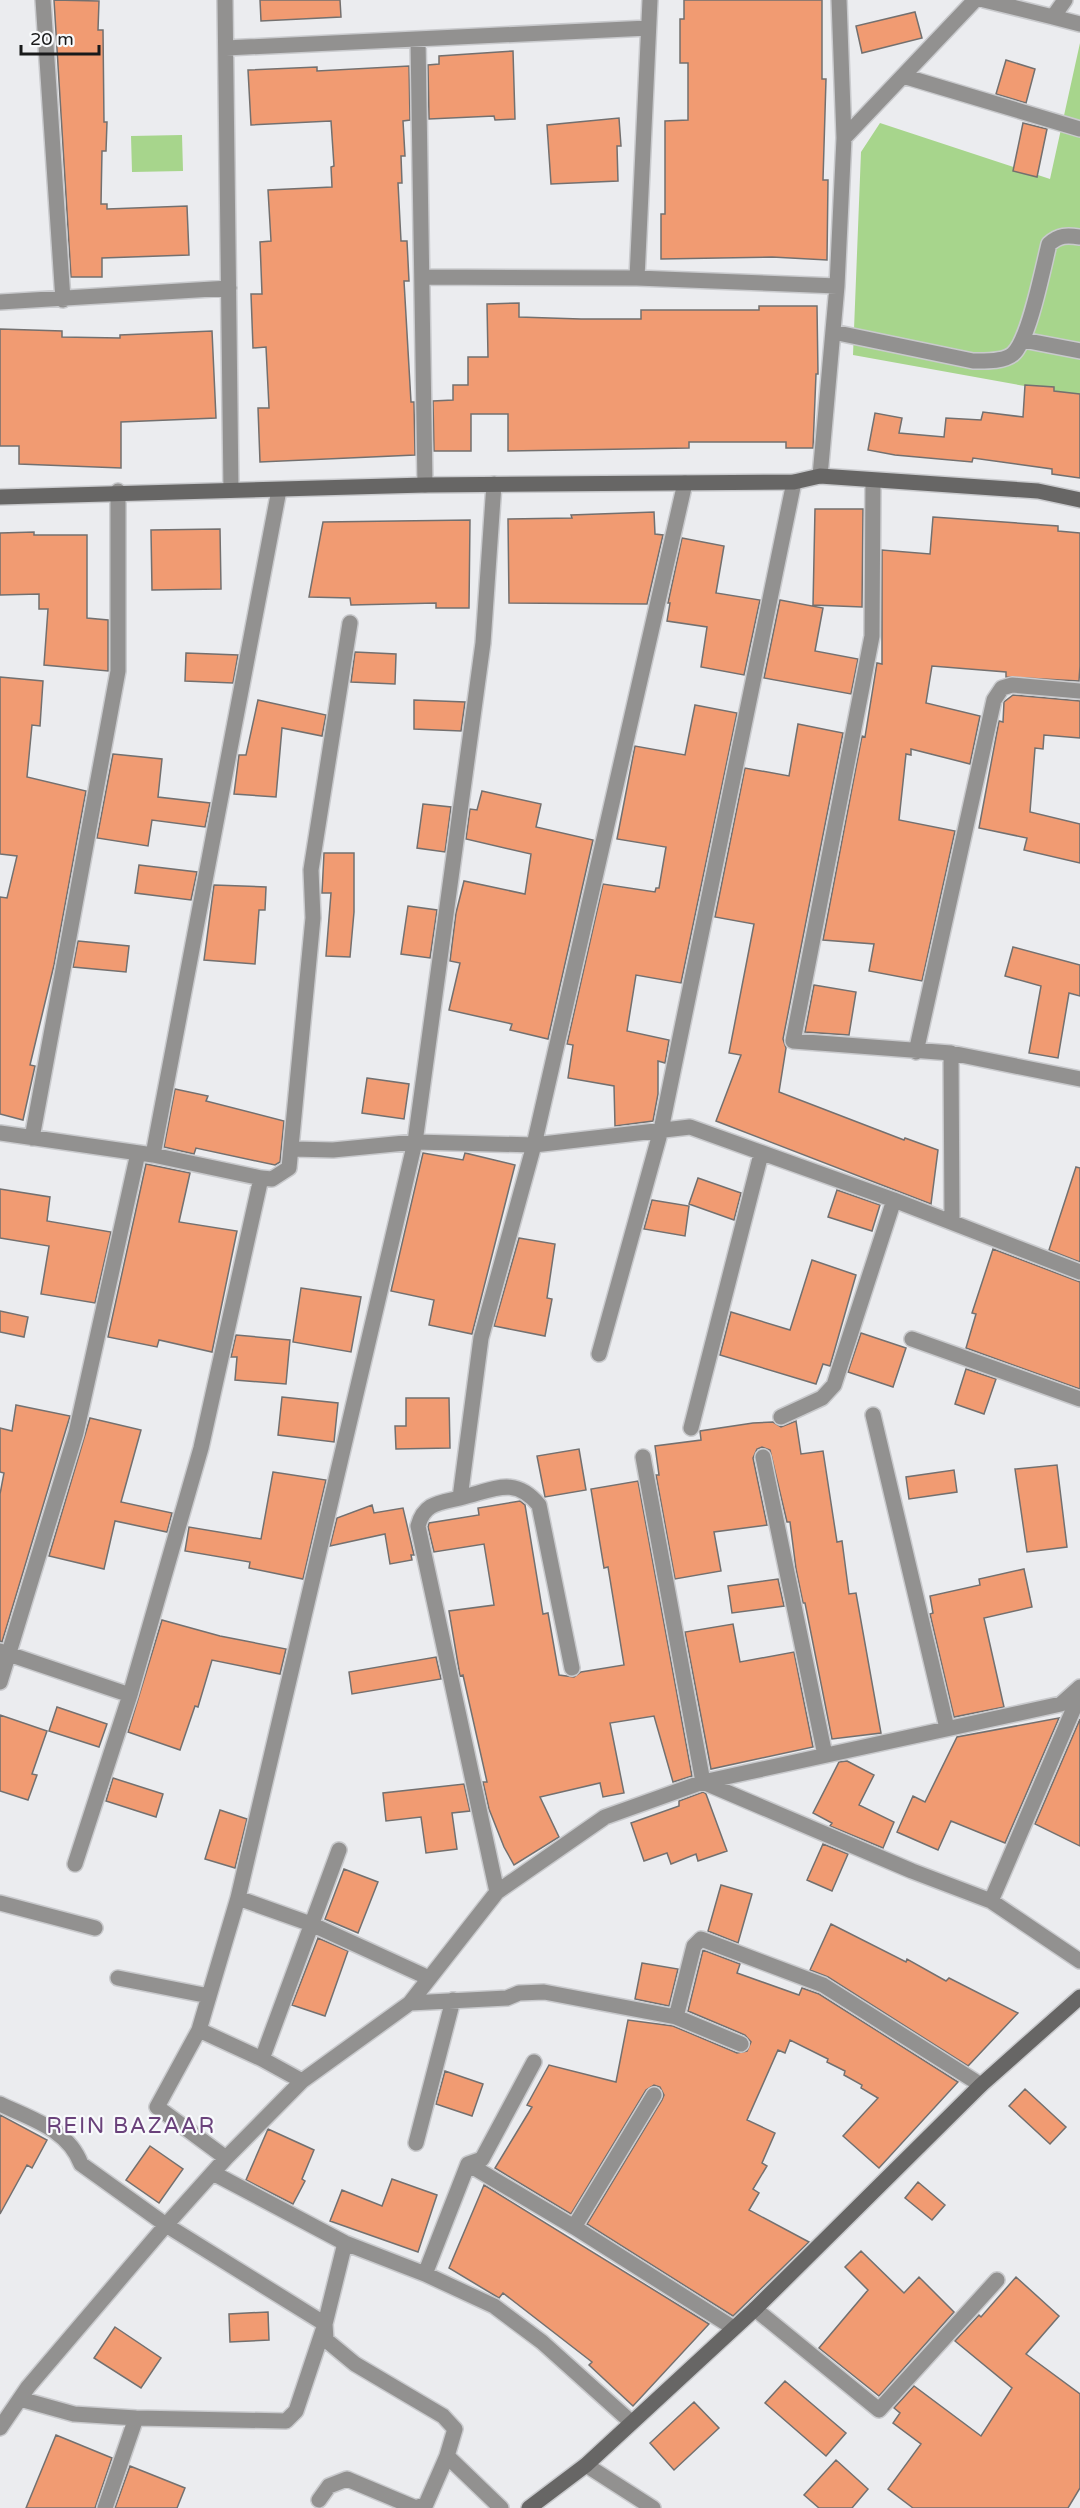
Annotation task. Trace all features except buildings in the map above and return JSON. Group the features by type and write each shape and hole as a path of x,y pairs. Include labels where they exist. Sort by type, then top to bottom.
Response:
{"street":[{"path":"43,0 63,300"},
{"path":"225,0 231,490"},
{"path":"637,278 650,0"},
{"path":"820,476 837,285 844,138 839,0"},
{"path":"844,138 975,0"},
{"path":"984,0 1080,24"},
{"path":"1053,17 1065,0"},
{"path":"226,48 648,28"},
{"path":"418,39 425,485"},
{"path":"903,76 1080,129"},
{"path":"833,332 973,361 993,361 1012,355 1023,339 1049,244 1056,238 1066,235 1080,237"},
{"path":"422,277 637,278 837,285"},
{"path":"0,302 63,300 229,288"},
{"path":"1023,339 1080,351"},
{"path":"0,497 118,491 279,490 425,485 794,482 820,476 873,482 1038,491 1080,500"},
{"path":"599,1354 661,1130 794,482"},
{"path":"873,482 872,636 793,1041 951,1053 1080,1079"},
{"path":"460,1498 481,1338 534,1144 685,483"},
{"path":"226,2158 157,2107 199,2030 238,1898 415,1142 483,644 494,484"},
{"path":"0,1682 4,1652 76,1432 146,1154 279,490"},
{"path":"32,1138 118,671 118,491"},
{"path":"1,1138 32,1138 146,1154 261,1178 272,1179 282,1175 289,1168 293,1149 313,918 311,870 350,623"},
{"path":"916,1052 994,700 1002,687 1012,685 1080,691"},
{"path":"951,1053 952,1221"},
{"path":"293,1149 333,1150 415,1142 534,1144 690,1127 952,1221 1080,1272"},
{"path":"692,1428 761,1154"},
{"path":"75,1864 130,1695 201,1448 261,1178"},
{"path":"781,1417 822,1398 834,1385 894,1200"},
{"path":"912,1339 1080,1399"},
{"path":"873,1415 947,1728"},
{"path":"643,1457 703,1782"},
{"path":"763,1457 825,1755"},
{"path":"497,1892 418,1534 418,1526 424,1510 431,1505 507,1487 522,1489 539,1505 572,1668"},
{"path":"4,1652 130,1695"},
{"path":"0,2428 20,2399 166,2225 226,2158 302,2081 410,2003 497,1892 605,1817 703,1782 1061,1704 1080,1687"},
{"path":"991,1901 1080,1694"},
{"path":"703,1782 912,1871 991,1901 1080,1961"},
{"path":"262,2059 339,1850"},
{"path":"238,1898 311,1924 429,1978"},
{"path":"0,1903 96,1928"},
{"path":"676,2016 694,1946 701,1939 824,1985 981,2085"},
{"path":"118,1978 209,1996"},
{"path":"410,2003 507,1998 519,1993 544,1992 676,2016 741,2044"},
{"path":"529,2508 586,2465 755,2309 981,2085 1080,1997"},
{"path":"416,2143 453,2000"},
{"path":"199,2030 262,2059 302,2081"},
{"path":"426,2274 468,2164 482,2159 534,2062"},
{"path":"574,2227 654,2095"},
{"path":"0,2104 57,2132 76,2151 81,2164 166,2225 325,2324"},
{"path":"468,2164 574,2227 732,2328"},
{"path":"213,2173 345,2242 426,2274 494,2306 542,2342 631,2422"},
{"path":"20,2399 74,2414 136,2418 286,2421 296,2411 325,2324 345,2242"},
{"path":"755,2309 879,2410 997,2280"},
{"path":"319,2500 329,2486 347,2479 416,2508 426,2504 447,2456 454,2428 449,2422 348,2358 326,2340 325,2324"},
{"path":"105,2508 136,2418"},
{"path":"447,2456 501,2508"},
{"path":"586,2465 653,2508"}],"green space":[{"path":"1080,43 1080,396 853,355 861,152 880,123 1050,179"},
{"path":"182,135 183,171 132,172 131,136"}],"district":[{"name":"REIN BAZAAR","path":"131,2125"}]}
